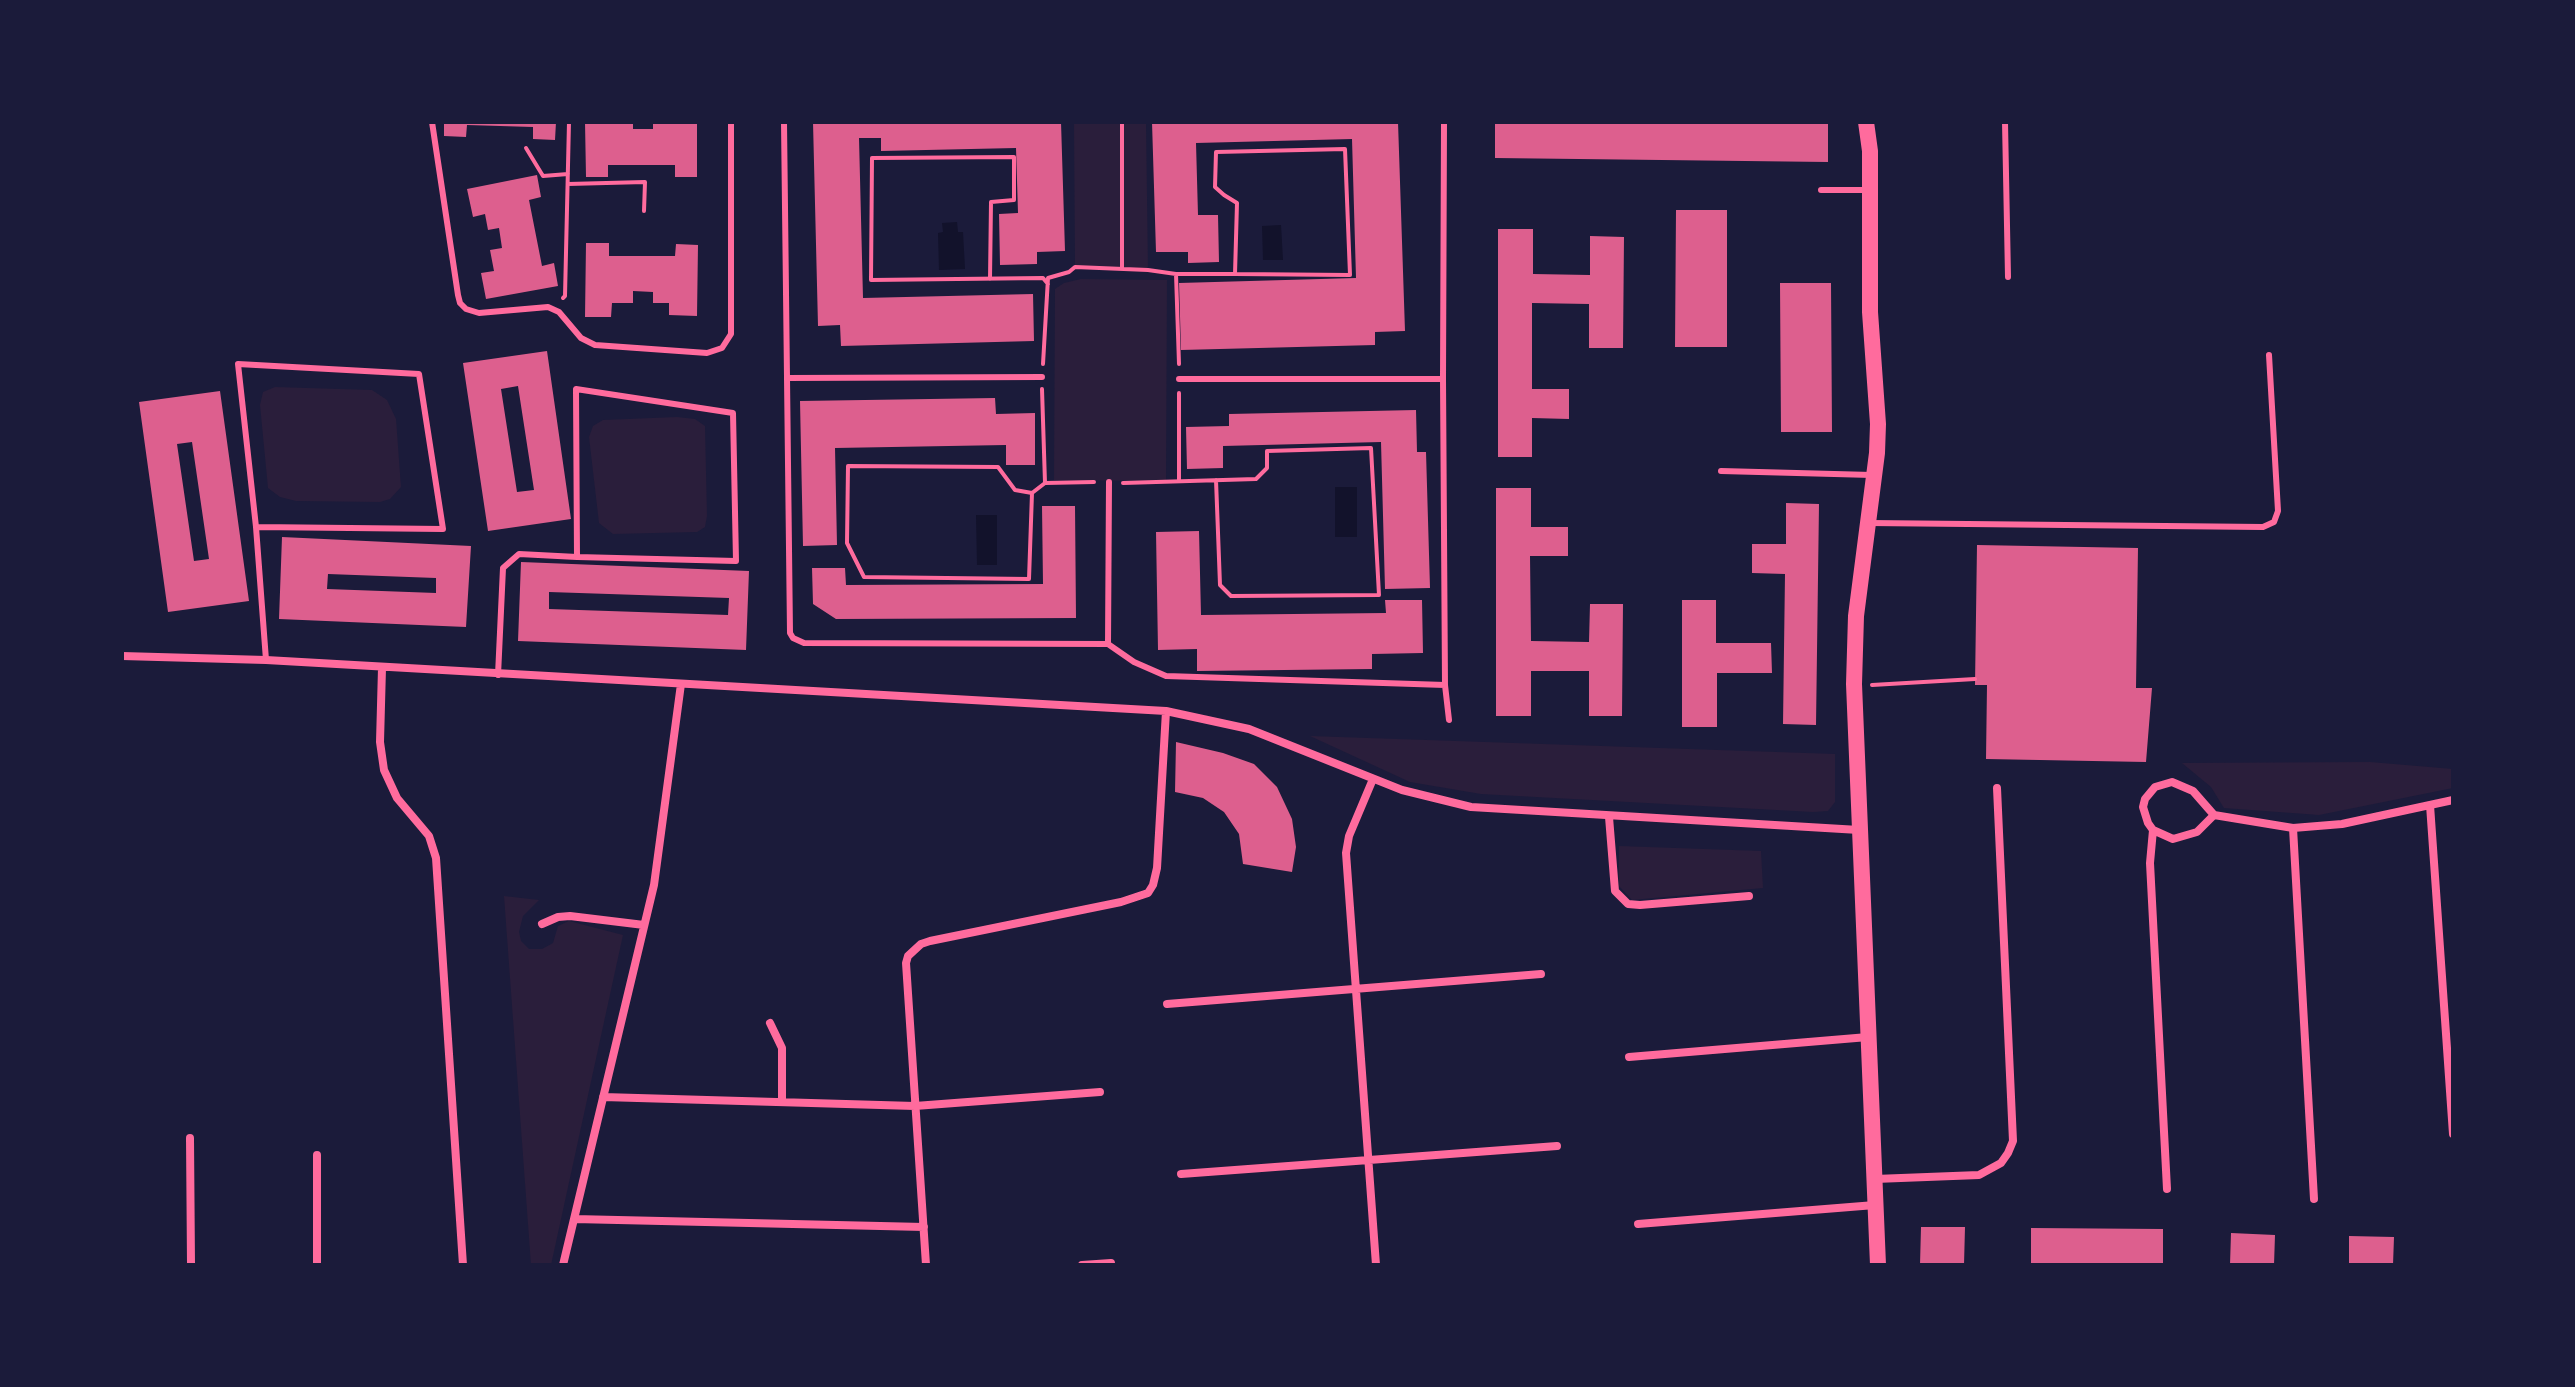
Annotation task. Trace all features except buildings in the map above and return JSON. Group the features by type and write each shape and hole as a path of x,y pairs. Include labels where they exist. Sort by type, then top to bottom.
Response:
{"main road":[{"path":"1866,122 1871,190 1870,312 1878,424 1875,475 1856,616 1854,684 1878,1265"}],"street":[{"path":"122,656 266,660 1166,711 1249,729 1421,796 1471,807 1859,830"},
{"path":"382,668 380,742 384,770 397,798 429,836 436,858 463,1265"},
{"path":"563,1265 662,837 681,684"},
{"path":"926,1265 906,963 908,956 930,941 1121,902 1148,893 1157,868 1166,711"},
{"path":"1373,779 1349,836 1346,853 1376,1265"},
{"path":"2214,815 2197,832 2181,838 2165,837 2153,830 2144,816 2143,807 2149,792 2163,783 2172,782 2186,786 2214,815 2293,828 2342,824 2453,800"},
{"path":"1875,1179 1979,1175 2001,1163 2013,1141 1997,788"},
{"path":"2430,805 2453,1134"},
{"path":"1609,817 1613,884 1622,901 1640,905 1749,896"},
{"path":"2293,828 2314,1199"},
{"path":"2153,830 2150,863 2167,1189"},
{"path":"542,924 570,916 644,925"},
{"path":"1167,1004 1541,974"},
{"path":"770,1023 782,1048 782,1102"},
{"path":"1629,1057 1868,1037"},
{"path":"603,1097 915,1106 1100,1092"},
{"path":"190,1138 191,1265"},
{"path":"1181,1174 1557,1146"},
{"path":"317,1155 317,1265"},
{"path":"1638,1224 1876,1205"},
{"path":"574,1219 924,1227"},
{"path":"1082,1265 1111,1263"}],"lane":[{"path":"432,122 460,303 466,309 479,313 540,306 554,309 564,316 581,338 595,345 707,353 722,348 731,334 731,122"},
{"path":"784,122 790,633 793,638 804,643 1108,644 1134,662 1166,676 1445,685"},
{"path":"1444,122 1445,685 1449,720"},
{"path":"2005,122 2008,277"},
{"path":"1821,190 1871,190"},
{"path":"1869,523 2263,527 2274,522 2278,511 2269,355"},
{"path":"256,527 443,529 419,374 238,364 256,527 266,660"},
{"path":"787,378 1042,377"},
{"path":"1179,379 1443,379"},
{"path":"498,675 503,568 519,554 577,557 736,561 733,413 576,389 577,557"},
{"path":"1721,471 1875,475"},
{"path":"1108,644 1109,482"}],"path":[{"path":"554,309 565,296 569,122"},
{"path":"1122,122 1122,269"},
{"path":"526,148 543,176 569,174"},
{"path":"1032,493 1029,579 864,577 847,543 848,466 998,467 1015,490 1032,493 1045,483 1042,377 1048,278 1075,267 1176,274 1350,275 1345,149 1216,152 1215,187 1237,203 1235,274"},
{"path":"990,279 991,202 1014,200 1014,157 872,158 871,280 990,279 1043,278 1048,284"},
{"path":"568,184 645,182 644,211"},
{"path":"1176,274 1179,480 1256,479 1267,468 1267,451 1371,448 1379,595 1231,596 1220,585 1216,480"},
{"path":"1854,684 1881,686 1975,679"}],"shaded area":[{"path":"1074,122 1146,122 1148,270 1075,267"},
{"path":"957,222 958,232 963,232 965,269 939,270 938,233 943,232 942,223"},
{"path":"1281,225 1283,260 1263,260 1262,226"},
{"path":"1081,279 1167,280 1166,481 1054,480 1055,289"},
{"path":"275,387 372,390 387,400 396,419 401,487 390,499 380,502 296,501 280,497 268,488 260,405 263,392"},
{"path":"695,419 705,426 705,527 697,532 613,534 599,523 589,437 593,426 603,420"},
{"path":"1335,487 1357,487 1357,537 1335,537"},
{"path":"976,515 997,515 997,565 977,565"},
{"path":"1310,736 1835,754 1835,802 1828,811 1813,812 1481,794 1410,782"},
{"path":"2370,762 2453,769 2453,788 2319,815 2224,808 2211,787 2182,763"},
{"path":"1619,846 1761,851 1763,888 1632,900 1619,886"},
{"path":"504,896 539,900 523,916 519,932 521,941 529,949 542,949 553,943 558,926 569,921 623,935 551,1265 531,1265"}]}
